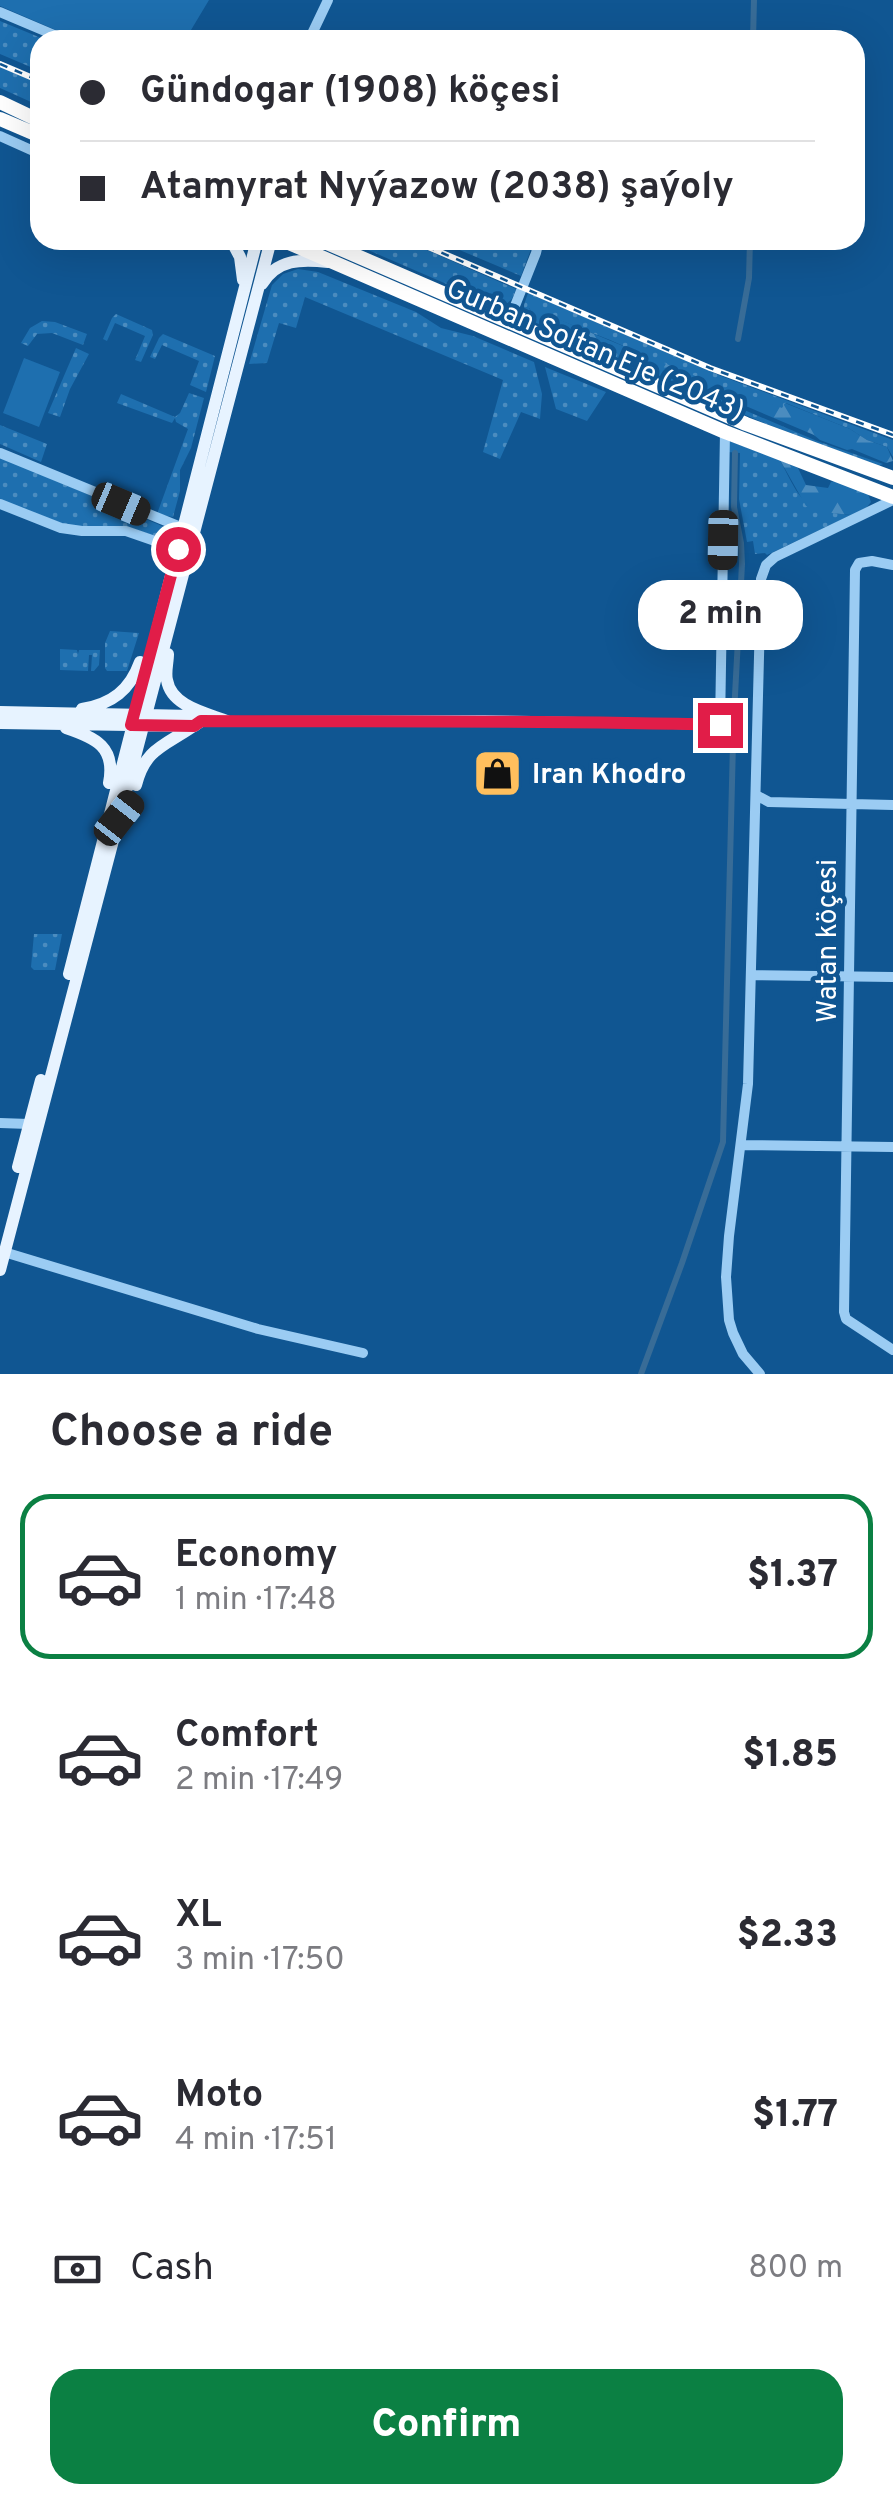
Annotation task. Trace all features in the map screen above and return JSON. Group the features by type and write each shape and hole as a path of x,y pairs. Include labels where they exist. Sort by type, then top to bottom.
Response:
{"highway":[{"path":"0,100 30,116"},
{"path":"0,119 30,132"},
{"name":"Gurban Soltan Eje (2043)","path":"305,250 725,432 893,498"},
{"name":"Gurban Soltan Eje (2043)","path":"343,250 746,424 893,478"}],"main road":[{"path":"237,250 251,289"},
{"path":"0,1270 34,1125 251,289 256,250"},
{"path":"251,289 267,250"},
{"path":"251,289 284,264 304,260 336,263"},
{"path":"55,719 121,694 136,675 144,652 159,640 178,549 189,530"},
{"path":"159,640 169,658 166,679 174,694 186,705 227,721"},
{"path":"0,712 55,719 92,738 107,753 111,768 106,796 114,818"},
{"path":"0,723 55,719 197,723"},
{"path":"114,818 132,802 138,778 151,754 197,723"},
{"path":"0,1234 34,1125"}],"street":[{"path":"314,30 328,0"},
{"path":"0,12 42,30"},
{"path":"0,136 30,150"},
{"path":"509,321 537,250"},
{"path":"197,723 484,720 720,725 725,432"},
{"path":"0,453 189,530"},
{"path":"760,1374 733,1334 728,1306 728,1236 748,1084 761,579 775,557 893,498"},
{"path":"0,504 61,528 126,530 178,549"},
{"name":"Watan köçesi","path":"893,565 867,561 859,563 855,570 844,1312 846,1319 893,1350"},
{"path":"756,794 769,802 893,805"},
{"path":"752,975 893,978"},
{"path":"0,1122 34,1125"},
{"path":"741,1146 893,1147"},
{"path":"4,1252 258,1329 363,1352"}],"green space":[{"path":"0,0 209,0 191,30 56,30 0,6"},
{"path":"0,21 30,33 30,67 0,54"},
{"path":"0,67 30,80 30,102 0,88"},
{"path":"368,250 427,250 516,289 502,308"},
{"path":"460,250 531,250 521,276"},
{"path":"298,269 318,272 416,312 441,328 473,336 534,362 542,394 540,419 521,412 500,459 483,452 503,380 305,297 296,328 279,323 267,363 249,364 272,285 283,274"},
{"path":"528,293 721,376 893,440 893,457 887,447 786,403 783,409 750,396 740,398 529,308 534,316 732,402 730,406 525,318"},
{"path":"529,307 741,398 750,395 782,408 785,403 850,429 887,447 893,461 886,463 820,440 533,316"},
{"path":"116,314 152,330 141,362 135,360 145,336 115,323 107,341 103,339"},
{"path":"42,321 87,334 83,345 52,333 37,334 28,346 21,343 30,328"},
{"path":"530,322 733,409 735,406 883,464 879,466 764,423"},
{"path":"163,334 215,356 206,392 190,385 199,361 162,345 155,359 150,357"},
{"path":"76,348 89,354 60,417 48,413"},
{"path":"24,358 60,372 39,427 3,413"},
{"path":"545,367 606,392 587,421 556,409"},
{"path":"189,393 204,398 191,448 180,470 180,491 173,517 157,514 188,429 175,418 172,423 117,403 121,394 175,417"},
{"path":"0,425 47,444 41,462 0,444"},
{"path":"729,441 780,460 799,494 813,507 851,515 767,555 755,554 753,541 747,542 739,499 740,453 728,452"},
{"path":"0,457 169,529 166,540 129,527 69,526 0,500"},
{"path":"780,460 798,468 806,485 828,488 835,481 868,494 871,502 851,515 806,506"},
{"path":"110,631 139,633 127,671 105,668 105,643"},
{"path":"60,649 77,650 78,654 79,650 100,650 99,665 91,671 89,655 88,671 60,670"},
{"path":"34,934 62,934 55,970 31,967"}],"waterway":[{"path":"753,30 754,0"},
{"path":"738,339 750,250"},
{"path":"734,714 742,564 734,507 735,453"},
{"path":"641,1374 723,1142 733,743"}],"railway":[{"path":"0,64 30,77"},
{"path":"435,250 710,368 893,435"}],"place":[{"name":"Iran Khodro","path":"497,773"}],"route":[{"path":"178,549 131,725 290,720 720,725"}]}
